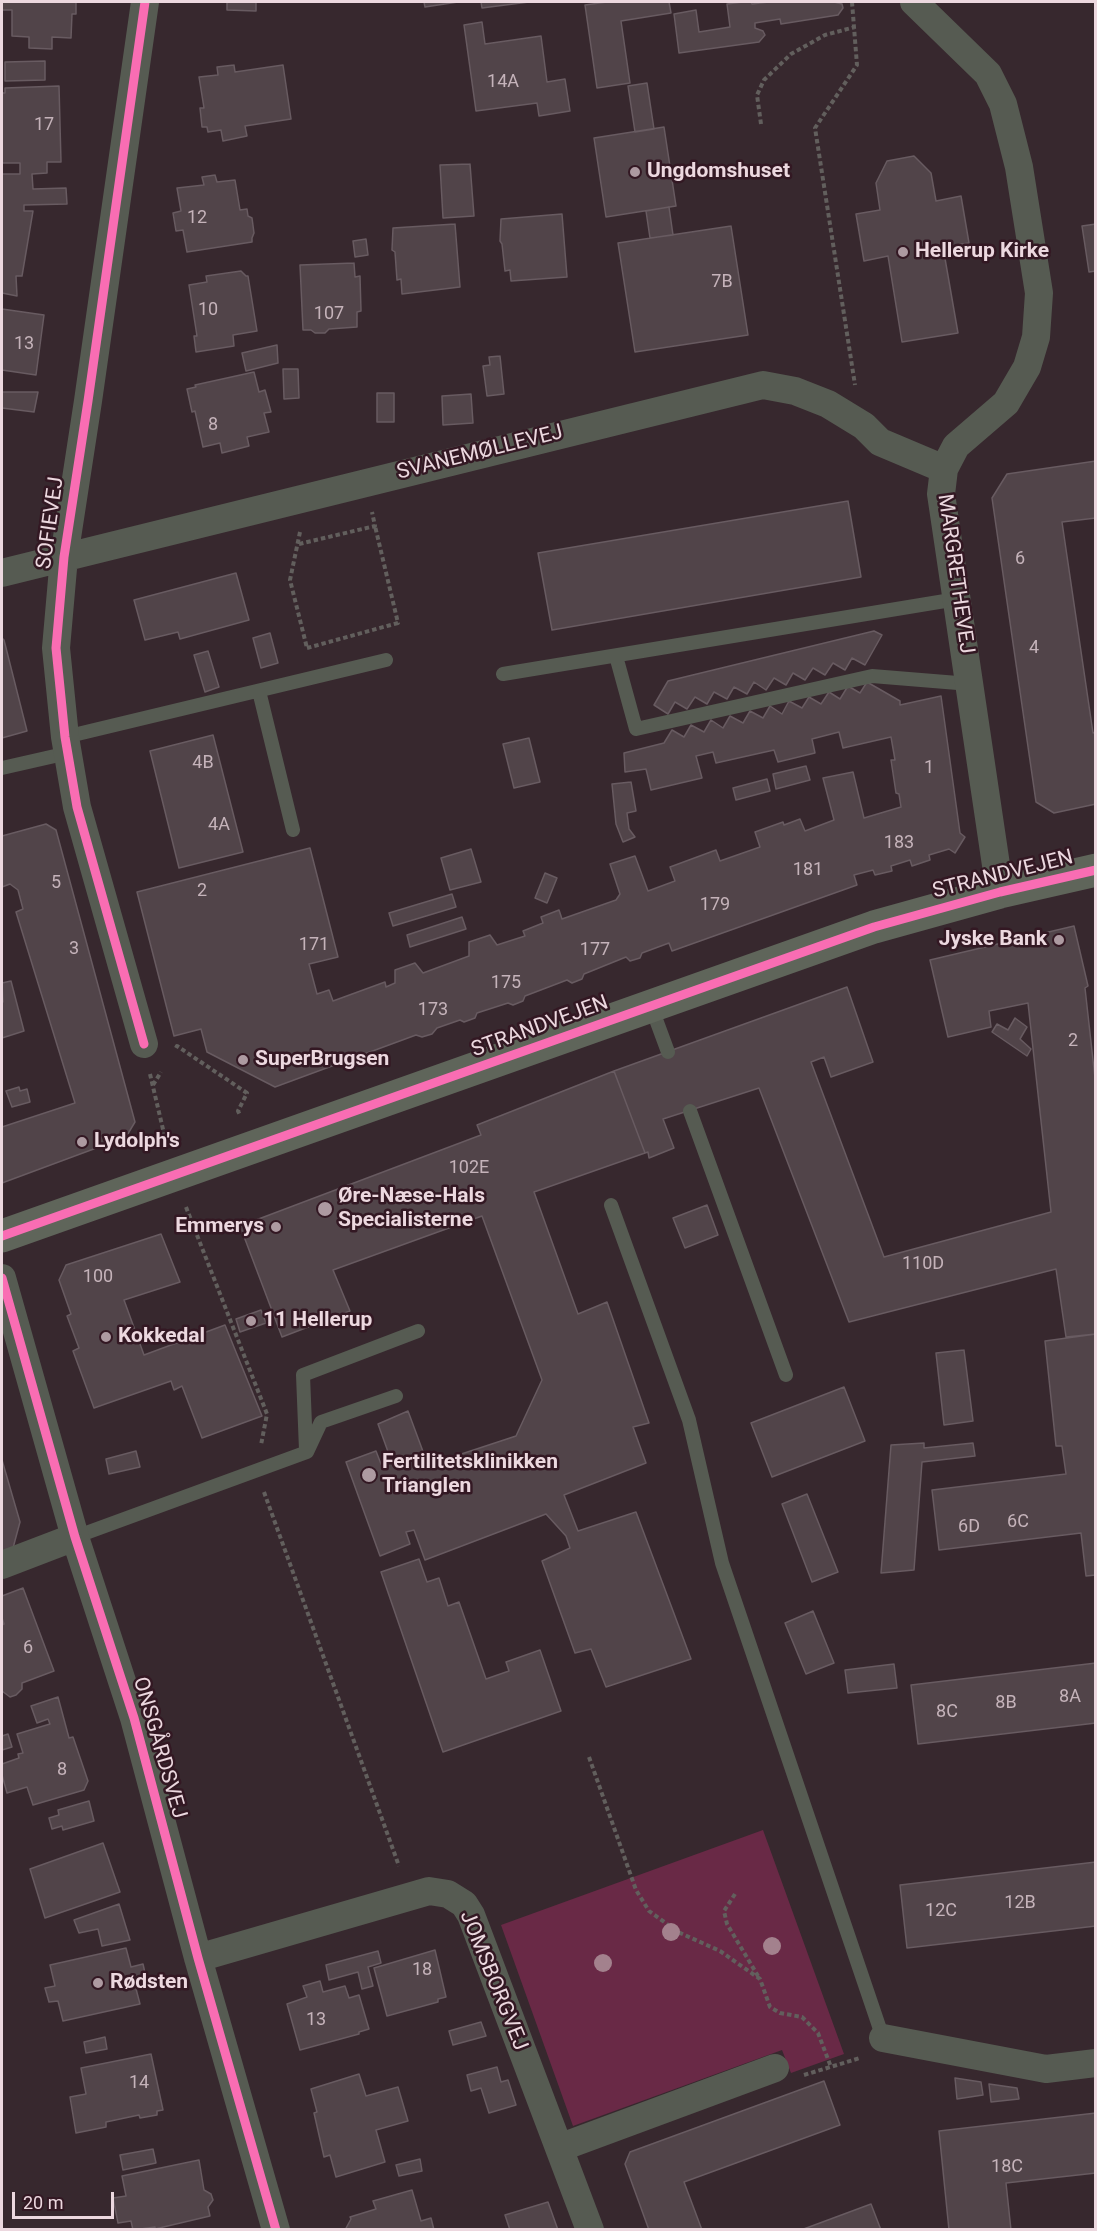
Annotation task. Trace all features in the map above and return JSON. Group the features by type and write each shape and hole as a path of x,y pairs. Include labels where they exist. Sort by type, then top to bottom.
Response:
{"main road":[{"name":"STRANDVEJEN","path":"2,1236 874,927 1000,892 1095,870"}],"street":[{"name":"SOFIEVEJ","path":"144,1044 77,807 56,648 64,557 145,2"},
{"name":"MARGRETHEVEJ","path":"914,2 988,74 1003,104 1019,167 1039,293 1036,337 1027,367 1006,403 956,446 944,469 941,494 1000,892"},
{"name":"SVANEMØLLEVEJ","path":"2,573 763,385 795,391 828,404 864,426 880,442 944,469"},
{"name":"ONSGÅRDSVEJ","path":"2,1278 75,1537 134,1718 198,1958 276,2229"},
{"path":"2,1565 75,1537"},
{"name":"JOMSBORGVEJ","path":"198,1958 429,1891 448,1894 464,1904 471,1915 590,2229"},
{"path":"883,2038 1046,2069 1095,2063"},
{"path":"559,2148 775,2068"}],"lane":[{"path":"503,674 957,599"},
{"path":"616,656 636,729 872,676 970,684"},
{"path":"2,768 67,745 259,691 386,660"},
{"path":"259,691 293,830"},
{"path":"651,1006 668,1052"},
{"path":"690,1111 786,1375"},
{"path":"611,1205 689,1420 722,1563 883,2038"},
{"path":"307,1452 303,1375 418,1331"},
{"path":"75,1537 307,1452 321,1422 396,1396"}],"path":[{"path":"852,2 857,65 815,128 864,426"},
{"path":"761,124 757,95 764,80 791,54 825,35 855,27"},
{"path":"307,648 398,623 364,482"},
{"path":"292,500 301,535 290,580 314,678"},
{"path":"299,544 375,526"},
{"path":"144,1044 174,1176 267,1414 256,1470 410,1896"},
{"path":"171,1056 177,1046 248,1093 238,1111 252,1147"},
{"path":"153,1085 165,1065"},
{"path":"589,1757 636,1890 649,1911 678,1932 720,1951 760,1979"},
{"path":"735,1894 724,1911 728,1924 760,1979 770,2007 780,2013 802,2017 818,2033 831,2067"},
{"path":"775,2068 789,2079 862,2057 883,2038"}],"shaded area":[{"path":"763,1830 844,2054 791,2073 782,2050 573,2126 501,1925"}],"building":[{"path":"2,2 76,2 76,14 72,14 71,38 52,37 52,49 29,48 29,37 12,36 12,10 2,10"},
{"path":"227,2 256,2 256,11 227,10"},
{"path":"424,2 458,2 425,7"},
{"path":"481,2 529,2 482,8"},
{"path":"607,2 669,2 671,13 621,21 630,83 597,88 585,5"},
{"path":"743,2 752,4 834,2 842,4 843,8 838,15 781,24 780,19 755,23 755,28 763,31 765,35 759,42 679,53 674,14 696,10 699,32 730,27 727,4"},
{"path":"482,22 485,44 541,36 547,82 565,79 570,111 539,116 537,103 476,111 464,25"},
{"path":"45,61 45,80 5,81 5,62"},
{"path":"234,65 235,72 283,65 291,119 245,126 247,136 223,141 221,130 208,132 207,127 202,127 200,108 204,108 199,77 218,75 217,67"},
{"path":"647,83 654,129 635,132 628,86"},
{"path":"59,86 61,162 47,162 47,173 32,174 33,189 66,188 67,204 24,205 24,211 33,211 22,276 16,276 17,296 2,293 2,174 20,174 20,163 2,163 2,93 5,93 5,88"},
{"name":"Ungdomshuset","path":"664,127 676,206 606,217 594,138"},
{"name":"Hellerup Kirke","path":"914,156 931,173 936,201 961,196 969,243 943,247 958,333 902,342 888,256 864,261 856,214 880,210 876,183 887,161"},
{"path":"470,164 474,216 443,218 440,165"},
{"path":"215,175 217,182 235,180 240,210 247,209 248,216 252,218 254,233 252,242 187,252 183,230 176,231 173,213 181,211 177,188 204,185 202,177"},
{"path":"669,207 673,235 650,238 646,211"},
{"path":"562,214 567,277 511,281 510,270 505,271 500,241 501,219"},
{"path":"455,224 460,287 402,294 401,279 397,280 395,252 392,250 393,228"},
{"path":"1096,224 1096,271 1089,272 1082,226"},
{"path":"731,226 748,335 635,352 618,243"},
{"path":"366,239 368,255 355,257 353,241"},
{"path":"354,263 355,277 360,276 361,311 357,312 357,327 329,329 325,333 303,330 300,265"},
{"path":"241,271 248,276 257,331 233,335 234,346 196,352 194,336 197,336 189,285 207,282 206,276"},
{"path":"2,309 44,315 36,375 2,370"},
{"path":"277,345 278,363 246,371 242,353"},
{"path":"500,356 504,394 487,396 483,366 490,365 489,357"},
{"path":"283,369 298,369 299,398 284,399"},
{"path":"254,372 259,392 265,390 271,412 264,413 269,432 247,437 249,446 222,453 220,443 203,447 195,411 192,412 187,389 196,387 195,385"},
{"path":"2,392 38,392 34,412 2,408"},
{"path":"377,393 394,393 394,422 377,422"},
{"path":"471,394 473,423 443,425 442,396"},
{"path":"1096,461 1096,518 1062,522 1093,733 1096,732 1096,804 1054,813 1036,802 992,498 1007,474"},
{"path":"848,501 861,577 552,630 538,553"},
{"path":"236,573 249,620 180,639 178,632 145,640 134,600"},
{"path":"874,631 882,635 865,665 852,658 845,670 833,663 825,675 813,668 805,680 793,673 786,685 774,678 766,690 754,682 747,694 734,687 727,699 714,692 707,704 695,697 687,709 675,702 668,714 654,705 668,681"},
{"path":"270,633 278,663 261,668 253,638"},
{"path":"2,638 27,731 2,738"},
{"path":"208,651 219,687 205,692 194,655"},
{"path":"867,682 900,701 900,705 941,696 960,833 965,837 955,853 949,849 929,855 930,860 912,866 910,860 891,866 892,871 875,875 873,870 854,875 857,885 672,951 669,943 642,953 640,958 630,961 626,957 584,974 582,979 572,983 567,980 525,996 523,1001 513,1005 508,1003 477,1013 475,1018 464,1022 460,1020 437,1028 432,1034 422,1037 416,1035 275,1087 207,1052 201,1029 174,1036 137,892 310,848 338,957 309,964 317,994 329,990 333,1001 385,982 386,987 395,983 395,970 415,963 423,973 469,956 469,942 490,935 497,945 525,936 523,931 543,923 541,917 559,910 562,919 616,900 620,894 610,864 635,856 648,891 675,881 670,867 716,850 720,861 760,847 755,832 783,822 784,825 800,819 805,831 834,820 823,778 853,772 864,818 901,807 899,794 896,793 891,760 895,760 891,737 843,748 839,732 812,739 815,753 778,762 774,750 716,763 713,752 696,756 702,778 651,790 646,769 625,772 624,753 664,743 672,730 684,737 691,725 704,732 711,720 723,728 730,716 743,723 750,711 763,718 770,706 782,714 789,701 802,708 809,697 821,704 829,692 840,699 848,686 860,693"},
{"path":"213,735 243,852 179,868 150,751"},
{"path":"529,738 540,782 514,788 503,744"},
{"path":"806,766 810,780 776,789 773,774"},
{"path":"767,779 770,791 736,800 733,788"},
{"path":"631,782 636,811 627,813 629,829 635,837 623,842 616,824 612,784"},
{"path":"46,824 56,830 135,1122 126,1137 2,1183 2,1127 75,1103 16,912 23,909 18,890 10,884 2,887 2,836"},
{"path":"471,849 481,882 450,890 441,858"},
{"path":"545,873 557,878 547,903 535,898"},
{"path":"452,894 456,907 393,926 389,913"},
{"path":"462,917 466,929 410,947 407,935"},
{"path":"1074,926 1088,986 1085,988 1096,1087 1096,1334 1066,1337 1056,1269 849,1322 759,1088 663,1119 674,1148 649,1158 648,1152 645,1153 614,1071 847,987 873,1062 831,1077 824,1057 811,1062 884,1257 1051,1212 1028,1003 989,1011 991,1027 948,1037 930,960"},
{"path":"11,981 24,1031 2,1038 2,983"},
{"path":"1015,1018 1027,1027 1020,1039 1031,1049 1027,1056 992,1032 997,1024 1008,1030"},
{"path":"614,1071 645,1153 534,1192 578,1314 607,1302 649,1423 633,1427 646,1463 564,1495 578,1531 636,1512 691,1659 606,1687 591,1649 575,1653 542,1561 570,1548 566,1536 546,1514 425,1560 414,1530 406,1532 410,1544 380,1556 346,1462 376,1451 381,1464 391,1460 378,1424 408,1411 428,1465 516,1436 542,1380 482,1216 333,1270 350,1311 282,1337 240,1226 481,1135 477,1125"},
{"path":"19,1087 20,1091 27,1089 30,1102 12,1107 6,1091"},
{"path":"707,1205 718,1235 685,1248 673,1218"},
{"name":"Kokkedal","path":"161,1234 180,1282 124,1300 144,1355 225,1325 262,1416 202,1438 182,1386 174,1390 171,1381 94,1408 73,1351 79,1348 67,1316 71,1314 59,1280 66,1265"},
{"name":"11 Hellerup","path":"261,1310 266,1323 240,1332 236,1319"},
{"path":"1096,1334 1096,1575 1086,1576 1081,1533 939,1550 932,1490 1066,1474 1062,1446 1056,1446 1045,1341"},
{"path":"964,1350 973,1421 944,1425 936,1353"},
{"path":"844,1387 865,1441 772,1477 751,1423"},
{"path":"924,1443 924,1448 973,1443 975,1456 922,1462 914,1570 881,1573 891,1445"},
{"path":"136,1451 140,1467 109,1474 106,1459"},
{"path":"2,1460 20,1522 13,1548 2,1553"},
{"path":"807,1494 838,1572 812,1582 782,1504"},
{"path":"419,1559 427,1582 439,1578 448,1606 459,1602 486,1679 509,1671 506,1662 540,1650 561,1711 443,1752 381,1572"},
{"path":"23,1588 54,1671 22,1683 22,1689 10,1697 2,1691 2,1625 4,1624 2,1596"},
{"path":"813,1611 834,1663 806,1674 785,1623"},
{"path":"1096,1663 1096,1723 918,1744 911,1685"},
{"path":"894,1664 897,1688 848,1693 845,1670"},
{"path":"58,1697 69,1738 73,1737 88,1781 84,1790 33,1805 27,1787 7,1793 2,1775 2,1764 19,1758 18,1754 23,1753 17,1734 50,1724 48,1719 37,1723 31,1706"},
{"path":"8,1734 12,1747 2,1750 2,1736"},
{"path":"89,1801 94,1821 63,1830 62,1826 52,1829 49,1818 59,1815 58,1810"},
{"path":"103,1843 120,1892 45,1918 30,1869"},
{"path":"1096,1862 1096,1926 907,1948 900,1885"},
{"path":"119,1904 130,1940 102,1946 98,1929 79,1933 74,1920"},
{"name":"Rødsten","path":"126,1948 131,1967 143,1964 147,1982 135,1985 140,2004 63,2021 58,2001 49,2002 45,1988 55,1986 50,1965"},
{"path":"435,1950 446,1997 438,1999 438,2002 387,2016 374,1968"},
{"path":"378,1951 381,1963 368,1967 373,1986 362,1989 358,1972 329,1980 326,1965"},
{"path":"320,1981 323,1992 345,1986 349,1998 359,1995 369,2029 359,2034 300,2050 287,2004 307,1997 303,1986"},
{"path":"481,2022 486,2036 453,2045 449,2031"},
{"path":"105,2037 107,2049 86,2053 84,2042"},
{"path":"151,2054 163,2110 157,2111 157,2115 140,2118 139,2115 106,2122 106,2127 76,2133 70,2097 86,2094 81,2068"},
{"path":"497,2067 501,2082 508,2080 516,2105 489,2113 481,2088 471,2091 467,2075"},
{"path":"359,2074 366,2096 398,2087 408,2121 376,2130 385,2162 336,2177 330,2155 324,2157 311,2089"},
{"path":"955,2078 981,2082 983,2095 957,2099"},
{"path":"824,2081 840,2125 684,2182 702,2230 649,2230 625,2164 630,2152"},
{"path":"989,2084 1017,2088 1019,2099 991,2102"},
{"path":"1096,2113 1096,2173 1006,2183 1011,2230 949,2230 939,2131"},
{"path":"153,2149 156,2163 123,2170 120,2155"},
{"path":"420,2159 422,2171 399,2176 396,2165"},
{"path":"199,2160 204,2190 211,2194 213,2200 208,2207 210,2216 155,2229 155,2227 133,2230 131,2221 118,2223 113,2198 126,2196 122,2176"},
{"path":"412,2190 421,2221 431,2218 434,2230 345,2230 350,2217 376,2209 373,2201"},
{"path":"548,2202 558,2230 510,2230 505,2215"},
{"path":"871,2204 881,2230 801,2230"}],"cycle path":[{"path":"144,1044 77,807 65,737 56,648 64,557 145,2"},
{"path":"2,1236 874,927 1000,892 1096,870"},
{"path":"2,1278 75,1537 134,1718 198,1958 276,2230"}],"place":[{"name":"Ungdomshuset","path":"635,172"},
{"name":"Hellerup Kirke","path":"903,252"},
{"name":"Jyske Bank","path":"1059,940"},
{"name":"SuperBrugsen","path":"243,1060"},
{"name":"Lydolph's","path":"82,1142"},
{"name":"Øre-Næse-Hals Specialisterne","path":"325,1209"},
{"name":"Emmerys","path":"276,1227"},
{"name":"11 Hellerup","path":"251,1321"},
{"name":"Kokkedal","path":"106,1337"},
{"name":"Fertilitetsklinikken Trianglen","path":"369,1475"},
{"name":"Rødsten","path":"98,1983"}]}
